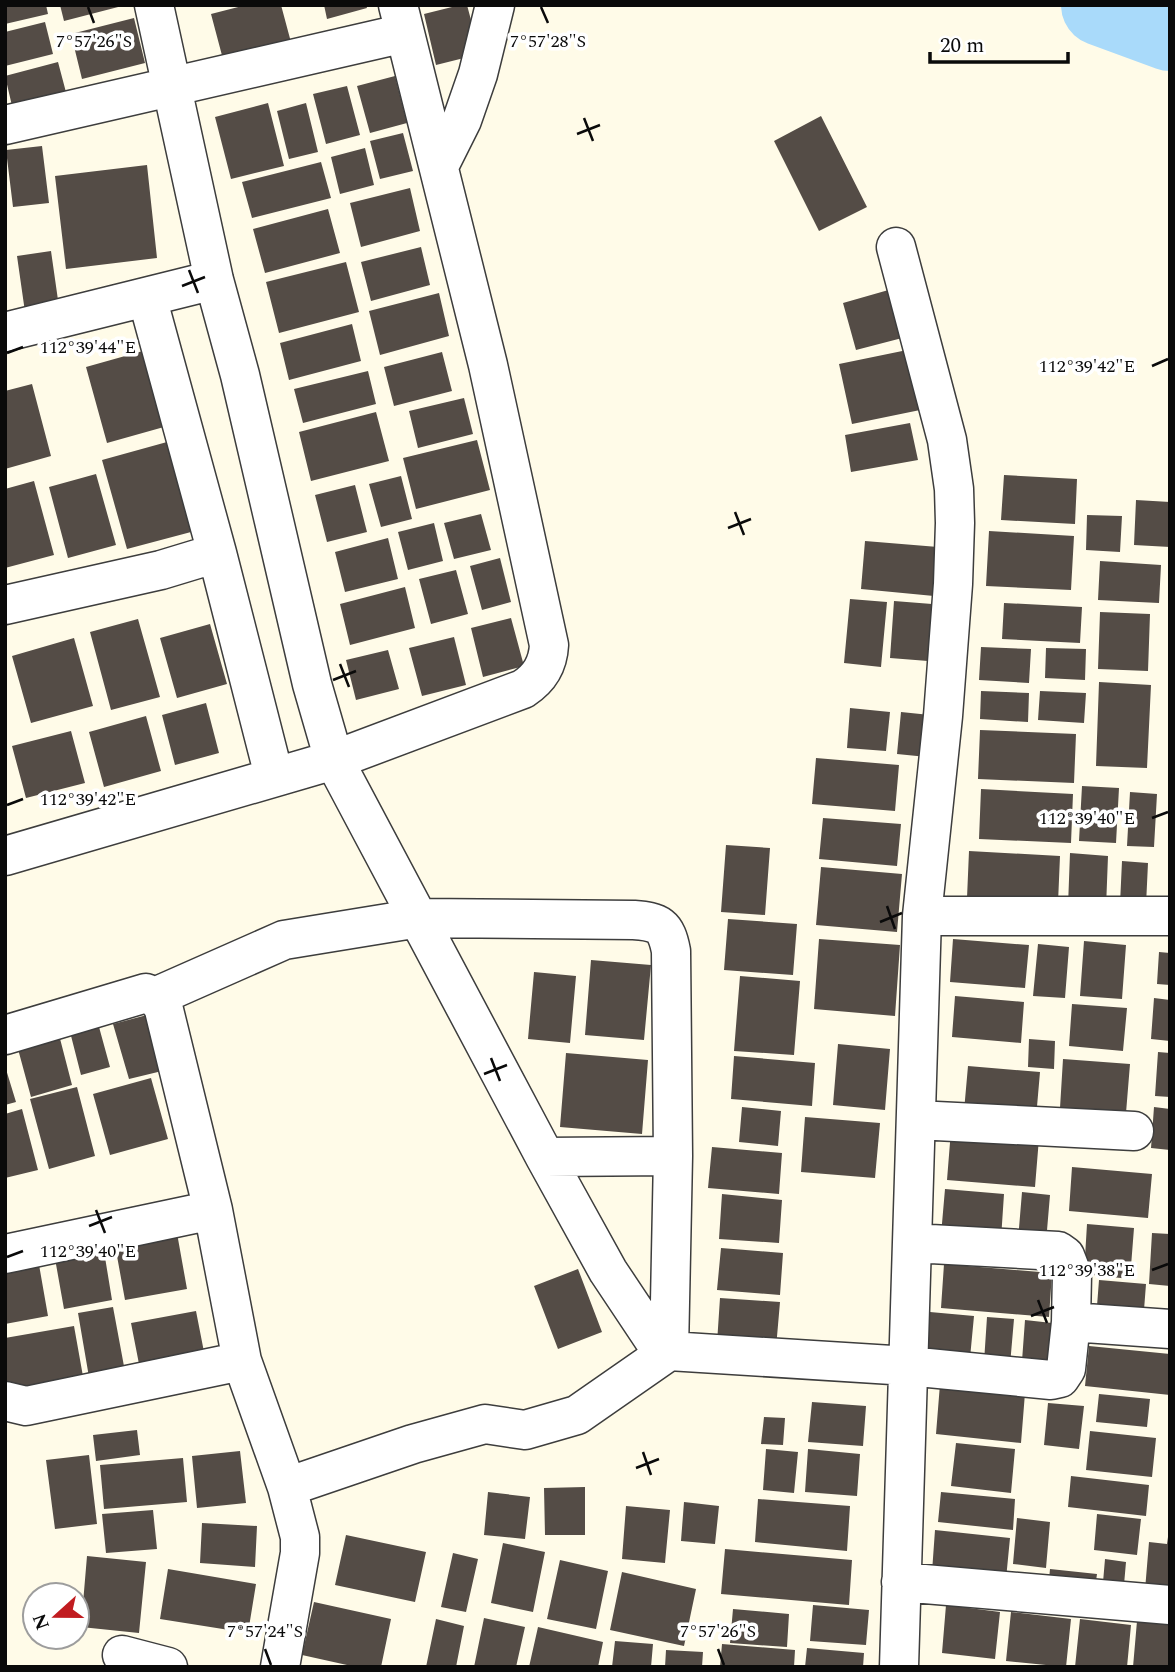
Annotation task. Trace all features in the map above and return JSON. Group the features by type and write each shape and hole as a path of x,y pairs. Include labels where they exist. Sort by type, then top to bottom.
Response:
{"street":[{"path":"154,5 214,280 240,375 312,684 334,760 545,1157 621,1291 654,1340 669,1351 908,1366 1051,1380 1060,1378 1066,1369 1071,1322 1072,1274 1065,1256 1058,1251 912,1243"},
{"path":"439,166 463,120 478,74 495,5"},
{"path":"5,125 172,86 401,19 491,378 549,645 548,662 533,683 523,689 334,760 5,856"},
{"path":"896,247 945,429 954,489 953,584 943,716 922,916 899,1667"},
{"path":"5,332 214,280"},
{"path":"147,297 274,776"},
{"path":"5,605 161,570 217,554"},
{"path":"922,916 1170,916"},
{"path":"155,997 284,940 419,918 634,920 654,922 663,928 671,951 673,1156 669,1351"},
{"path":"5,1035 146,993 155,997 163,1006 213,1210 242,1362 287,1487 300,1537 300,1553 280,1667"},
{"path":"916,1120 1134,1131"},
{"path":"545,1157 673,1156"},
{"path":"5,1254 213,1210"},
{"path":"1071,1322 1170,1329"},
{"path":"287,1487 413,1444 485,1424 524,1430 577,1415 669,1351"},
{"path":"5,1401 26,1406 242,1362"},
{"path":"901,1582 1170,1605"},
{"path":"122,1655 168,1667"}],"building":[{"path":"5,5 46,5 48,14 5,24"},
{"path":"60,5 122,5 122,6 64,21"},
{"path":"246,5 281,5 292,46 224,63 211,14"},
{"path":"324,5 366,5 367,8 327,19"},
{"path":"467,5 480,54 436,65 424,14"},
{"path":"134,18 145,63 82,79 71,34"},
{"path":"45,22 53,54 5,66 5,32"},
{"path":"58,62 67,96 13,110 5,76"},
{"path":"395,76 407,123 370,133 357,86"},
{"path":"347,86 360,135 326,144 313,94"},
{"path":"268,103 284,166 231,179 215,117"},
{"path":"306,103 318,152 289,159 277,111"},
{"path":"821,116 867,207 819,231 774,141"},
{"path":"403,133 413,171 380,179 370,141"},
{"path":"42,146 49,203 13,207 6,150"},
{"path":"365,148 374,185 340,194 331,157"},
{"path":"321,162 331,198 252,218 242,182"},
{"path":"147,165 157,258 66,269 55,176"},
{"path":"410,188 420,231 361,247 350,203"},
{"path":"328,209 340,253 265,273 253,229"},
{"path":"421,247 430,285 371,301 361,262"},
{"path":"51,251 59,307 25,312 17,256"},
{"path":"346,262 359,312 279,333 266,282"},
{"path":"892,289 906,337 856,350 843,303"},
{"path":"439,293 449,336 380,355 369,311"},
{"path":"352,324 361,361 289,380 280,343"},
{"path":"150,349 171,425 107,443 86,367"},
{"path":"912,349 925,409 852,424 839,364"},
{"path":"442,352 452,391 394,406 384,367"},
{"path":"368,371 376,404 303,423 294,389"},
{"path":"32,384 51,456 5,469 5,391"},
{"path":"464,398 473,434 418,448 409,411"},
{"path":"376,412 389,461 311,481 299,432"},
{"path":"910,423 918,460 851,472 845,435"},
{"path":"477,440 490,490 416,509 403,458"},
{"path":"167,442 191,532 127,549 102,460"},
{"path":"96,474 116,545 68,558 49,487"},
{"path":"1004,475 1077,479 1075,524 1001,520"},
{"path":"401,476 412,519 381,527 369,484"},
{"path":"34,481 54,555 5,568 5,489"},
{"path":"355,485 367,532 327,542 315,495"},
{"path":"1136,500 1170,502 1170,547 1134,545"},
{"path":"481,514 491,550 454,559 444,523"},
{"path":"1087,515 1122,516 1120,552 1086,550"},
{"path":"434,523 443,561 408,570 398,532"},
{"path":"989,531 1074,536 1071,590 986,586"},
{"path":"388,538 398,579 345,592 335,552"},
{"path":"865,541 938,547 934,596 861,589"},
{"path":"500,558 511,602 482,610 470,566"},
{"path":"1100,561 1161,565 1159,603 1098,600"},
{"path":"456,570 468,614 431,624 419,579"},
{"path":"405,587 415,628 350,645 340,604"},
{"path":"850,599 887,602 881,667 844,663"},
{"path":"894,601 932,604 928,661 890,658"},
{"path":"1004,603 1082,607 1080,643 1002,639"},
{"path":"1100,612 1150,614 1148,671 1098,669"},
{"path":"511,618 524,666 483,677 471,628"},
{"path":"138,619 160,697 111,710 90,632"},
{"path":"210,624 227,684 177,698 160,638"},
{"path":"454,637 466,685 422,696 409,648"},
{"path":"74,638 93,706 31,723 12,656"},
{"path":"981,647 1031,649 1029,683 979,680"},
{"path":"1046,648 1086,649 1085,680 1045,678"},
{"path":"388,650 399,689 356,700 346,660"},
{"path":"1099,682 1151,685 1147,768 1096,766"},
{"path":"981,691 1029,693 1028,722 980,719"},
{"path":"1040,691 1086,693 1084,723 1038,720"},
{"path":"206,703 219,753 175,765 162,715"},
{"path":"850,708 890,712 886,751 847,748"},
{"path":"901,712 930,715 927,757 897,754"},
{"path":"146,716 161,771 104,787 89,732"},
{"path":"980,730 1076,734 1074,783 978,779"},
{"path":"71,731 85,783 26,798 12,746"},
{"path":"816,758 899,765 895,811 812,804"},
{"path":"1082,786 1119,788 1116,843 1079,841"},
{"path":"981,789 1073,794 1071,843 979,839"},
{"path":"1130,792 1157,794 1154,847 1127,846"},
{"path":"823,818 901,824 897,866 819,859"},
{"path":"726,845 770,848 765,915 721,912"},
{"path":"969,851 1060,856 1058,903 967,898"},
{"path":"1070,853 1108,856 1106,908 1068,906"},
{"path":"1122,861 1148,863 1146,905 1120,904"},
{"path":"821,867 902,874 897,932 816,925"},
{"path":"728,919 797,924 793,975 724,970"},
{"path":"819,939 900,945 895,1016 814,1009"},
{"path":"953,939 1029,945 1025,988 950,982"},
{"path":"1084,941 1126,945 1122,999 1080,996"},
{"path":"1038,944 1069,947 1065,998 1033,996"},
{"path":"1159,952 1170,953 1170,985 1157,984"},
{"path":"591,960 651,965 644,1040 585,1035"},
{"path":"534,972 576,976 570,1043 528,1039"},
{"path":"740,976 800,981 794,1055 734,1051"},
{"path":"955,996 1024,1002 1021,1043 952,1037"},
{"path":"1154,998 1170,1000 1170,1041 1151,1039"},
{"path":"1072,1004 1127,1008 1123,1051 1069,1046"},
{"path":"147,1015 162,1071 129,1079 113,1024"},
{"path":"96,1016 110,1067 81,1075 68,1024"},
{"path":"57,1027 72,1085 31,1097 15,1038"},
{"path":"1029,1039 1055,1041 1054,1069 1028,1067"},
{"path":"838,1044 890,1049 885,1110 833,1105"},
{"path":"1158,1052 1170,1053 1170,1097 1155,1096"},
{"path":"566,1053 648,1060 642,1134 560,1127"},
{"path":"734,1056 815,1063 812,1106 731,1099"},
{"path":"1063,1059 1130,1064 1126,1113 1060,1108"},
{"path":"5,1066 16,1102 5,1105"},
{"path":"968,1066 1040,1072 1036,1118 964,1111"},
{"path":"151,1078 168,1139 110,1155 93,1094"},
{"path":"77,1087 95,1156 49,1169 30,1099"},
{"path":"742,1107 781,1111 778,1146 739,1142"},
{"path":"1154,1107 1170,1109 1170,1150 1151,1148"},
{"path":"22,1109 38,1170 5,1178 5,1114"},
{"path":"805,1117 880,1123 875,1178 801,1172"},
{"path":"951,1130 1039,1138 1035,1187 947,1180"},
{"path":"712,1147 782,1153 779,1194 708,1188"},
{"path":"1072,1167 1152,1174 1148,1218 1069,1211"},
{"path":"945,1189 1004,1194 1001,1239 941,1235"},
{"path":"1022,1192 1050,1195 1046,1242 1018,1240"},
{"path":"722,1194 782,1200 779,1243 719,1239"},
{"path":"175,1222 187,1289 125,1300 113,1234"},
{"path":"1087,1224 1134,1228 1130,1279 1084,1274"},
{"path":"1152,1233 1170,1234 1170,1286 1149,1284"},
{"path":"103,1245 112,1300 64,1309 54,1253"},
{"path":"721,1248 783,1253 780,1295 717,1290"},
{"path":"38,1259 48,1316 5,1324 5,1265"},
{"path":"944,1264 1052,1273 1049,1317 941,1308"},
{"path":"578,1269 602,1332 558,1349 534,1286"},
{"path":"1099,1280 1146,1284 1143,1323 1096,1319"},
{"path":"720,1298 780,1302 776,1348 717,1343"},
{"path":"113,1307 126,1377 90,1383 78,1313"},
{"path":"196,1311 204,1352 139,1364 131,1323"},
{"path":"930,1312 974,1316 970,1358 926,1354"},
{"path":"987,1317 1014,1319 1010,1365 984,1362"},
{"path":"1025,1320 1052,1323 1048,1364 1022,1361"},
{"path":"74,1326 84,1382 5,1396 5,1338"},
{"path":"1089,1346 1170,1354 1170,1395 1085,1386"},
{"path":"940,1384 1025,1393 1021,1443 936,1434"},
{"path":"1099,1394 1150,1399 1147,1427 1096,1422"},
{"path":"812,1402 866,1406 863,1446 808,1442"},
{"path":"1048,1403 1084,1406 1079,1449 1044,1445"},
{"path":"764,1417 785,1418 783,1445 761,1444"},
{"path":"137,1430 140,1455 96,1461 93,1435"},
{"path":"1090,1431 1156,1438 1152,1477 1086,1470"},
{"path":"956,1443 1015,1449 1011,1493 951,1486"},
{"path":"766,1449 798,1452 794,1493 763,1490"},
{"path":"808,1449 860,1454 857,1496 805,1492"},
{"path":"240,1451 246,1503 197,1508 192,1456"},
{"path":"89,1455 97,1524 55,1529 46,1460"},
{"path":"183,1458 187,1502 104,1509 100,1465"},
{"path":"1071,1476 1149,1485 1146,1516 1068,1507"},
{"path":"585,1487 585,1535 545,1535 544,1488"},
{"path":"488,1492 530,1497 525,1539 484,1535"},
{"path":"941,1492 1015,1499 1013,1530 938,1522"},
{"path":"758,1499 850,1506 847,1551 755,1542"},
{"path":"684,1502 719,1506 715,1544 681,1541"},
{"path":"626,1506 670,1510 665,1563 622,1559"},
{"path":"153,1510 157,1549 106,1553 102,1514"},
{"path":"1097,1514 1141,1519 1137,1555 1094,1550"},
{"path":"1017,1518 1050,1522 1046,1568 1013,1564"},
{"path":"202,1523 257,1526 255,1567 200,1563"},
{"path":"935,1530 1010,1538 1006,1579 932,1572"},
{"path":"346,1535 426,1552 415,1602 335,1585"},
{"path":"1168,1537 1170,1593 1145,1590 1149,1542 1167,1544"},
{"path":"503,1543 545,1552 533,1612 491,1603"},
{"path":"725,1549 852,1560 849,1605 721,1594"},
{"path":"453,1553 478,1559 466,1612 441,1607"},
{"path":"87,1556 146,1562 139,1633 91,1628 91,1581 85,1581"},
{"path":"1105,1559 1126,1562 1123,1596 1102,1594"},
{"path":"560,1560 608,1571 596,1629 547,1619"},
{"path":"168,1569 256,1584 248,1633 160,1619"},
{"path":"1050,1569 1097,1574 1094,1595 1048,1590"},
{"path":"622,1572 696,1589 684,1646 610,1630"},
{"path":"314,1602 391,1619 381,1667 356,1667 302,1655"},
{"path":"813,1605 869,1610 866,1645 810,1641"},
{"path":"946,1605 1000,1612 995,1659 942,1653"},
{"path":"733,1609 789,1614 787,1647 730,1643"},
{"path":"1011,1612 1071,1619 1066,1667 1006,1661"},
{"path":"484,1618 525,1627 516,1667 474,1667"},
{"path":"436,1619 464,1626 456,1667 426,1667"},
{"path":"1080,1619 1131,1625 1127,1667 1075,1667"},
{"path":"1137,1621 1170,1624 1170,1667 1133,1667"},
{"path":"538,1627 603,1642 598,1667 529,1667"},
{"path":"615,1641 653,1644 651,1667 612,1667"},
{"path":"722,1644 795,1650 794,1667 720,1667"},
{"path":"807,1648 864,1653 863,1667 805,1667"},
{"path":"666,1650 703,1652 702,1667 665,1667"}],"waterway":[{"path":"1102,5 1170,30"}]}
